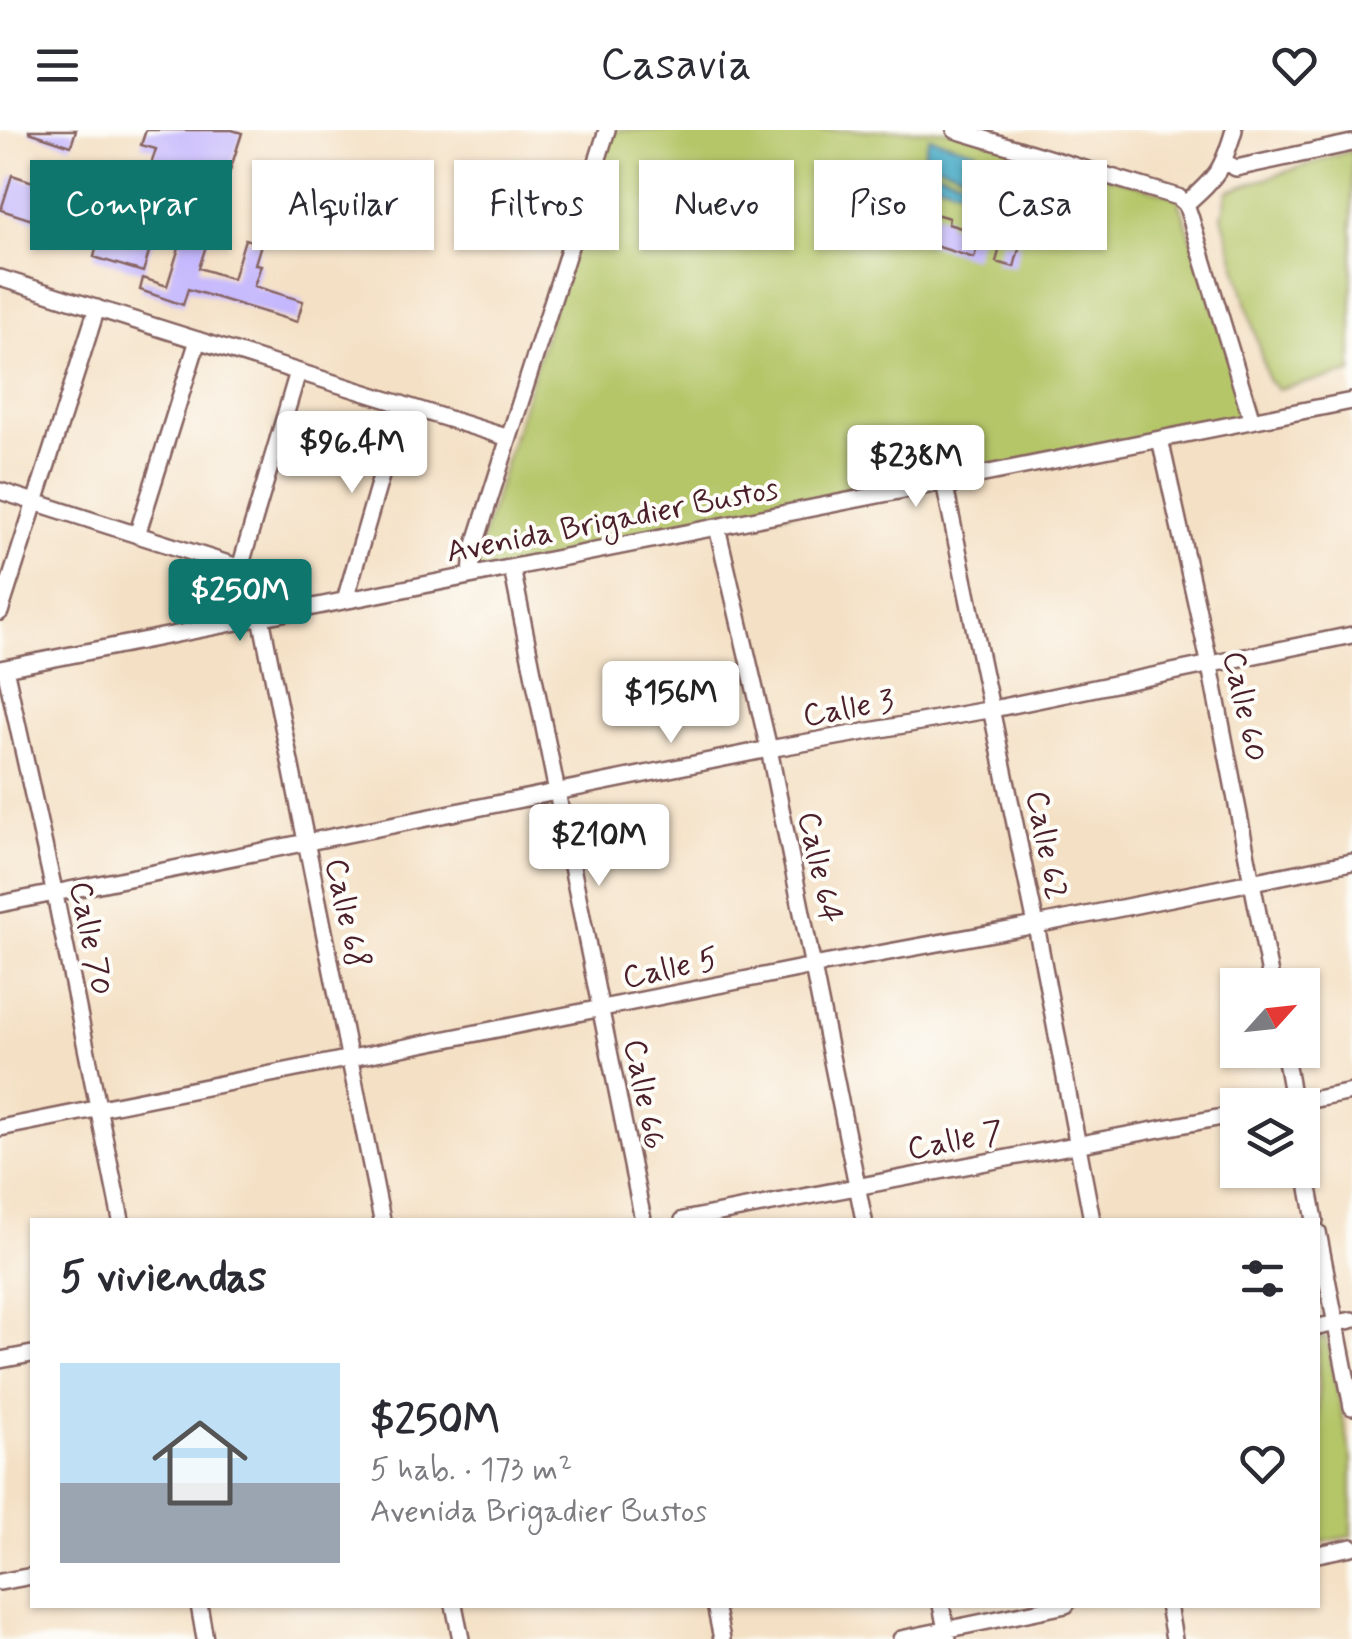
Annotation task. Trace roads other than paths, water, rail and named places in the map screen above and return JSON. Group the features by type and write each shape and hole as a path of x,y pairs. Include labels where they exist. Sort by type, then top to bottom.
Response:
{"street":[{"path":"471,575 473,551 607,130"},
{"path":"954,130 1178,197 1186,204 1252,421"},
{"path":"1186,204 1212,181 1224,162 1234,130"},
{"path":"1224,162 1236,168 1352,143"},
{"path":"0,278 509,438"},
{"path":"0,612 96,308"},
{"path":"138,535 198,340"},
{"path":"223,625 298,372"},
{"name":"Avenida Brigadier Bustos","path":"2,668 1352,401"},
{"path":"345,600 402,404"},
{"name":"Calle 60","path":"1160,439 1210,666 1269,968"},
{"name":"Calle 62","path":"944,482 1036,925 1092,1218"},
{"path":"0,491 241,568"},
{"name":"Calle 64","path":"717,527 769,749 864,1218"},
{"name":"Calle 66","path":"512,568 643,1218"},
{"name":"Calle 68","path":"260,617 382,1218"},
{"name":"Calle 3","path":"0,904 1352,636"},
{"name":"Calle 70","path":"2,668 55,894 121,1218"},
{"name":"Calle 5","path":"0,1128 1352,862"},
{"path":"1320,1098 1352,1092"},
{"name":"Calle 7","path":"693,1218 1220,1117"},
{"path":"1309,1188 1315,1218"},
{"path":"1320,1255 1326,1325 1352,1407"},
{"path":"1326,1325 1352,1320"},
{"path":"0,1360 30,1354"},
{"path":"1320,1554 1352,1547"},
{"path":"0,1582 30,1576"},
{"path":"199,1608 206,1639"},
{"path":"455,1608 460,1639"},
{"path":"716,1608 722,1639"},
{"path":"942,1608 947,1635"},
{"path":"901,1639 947,1635 1054,1608"},
{"path":"1169,1608 1174,1639"}],"water":[{"path":"929,137 977,151 974,160 962,160 962,173 942,167 942,160 922,160"},
{"path":"942,173 962,179 962,190 942,184"}]}
